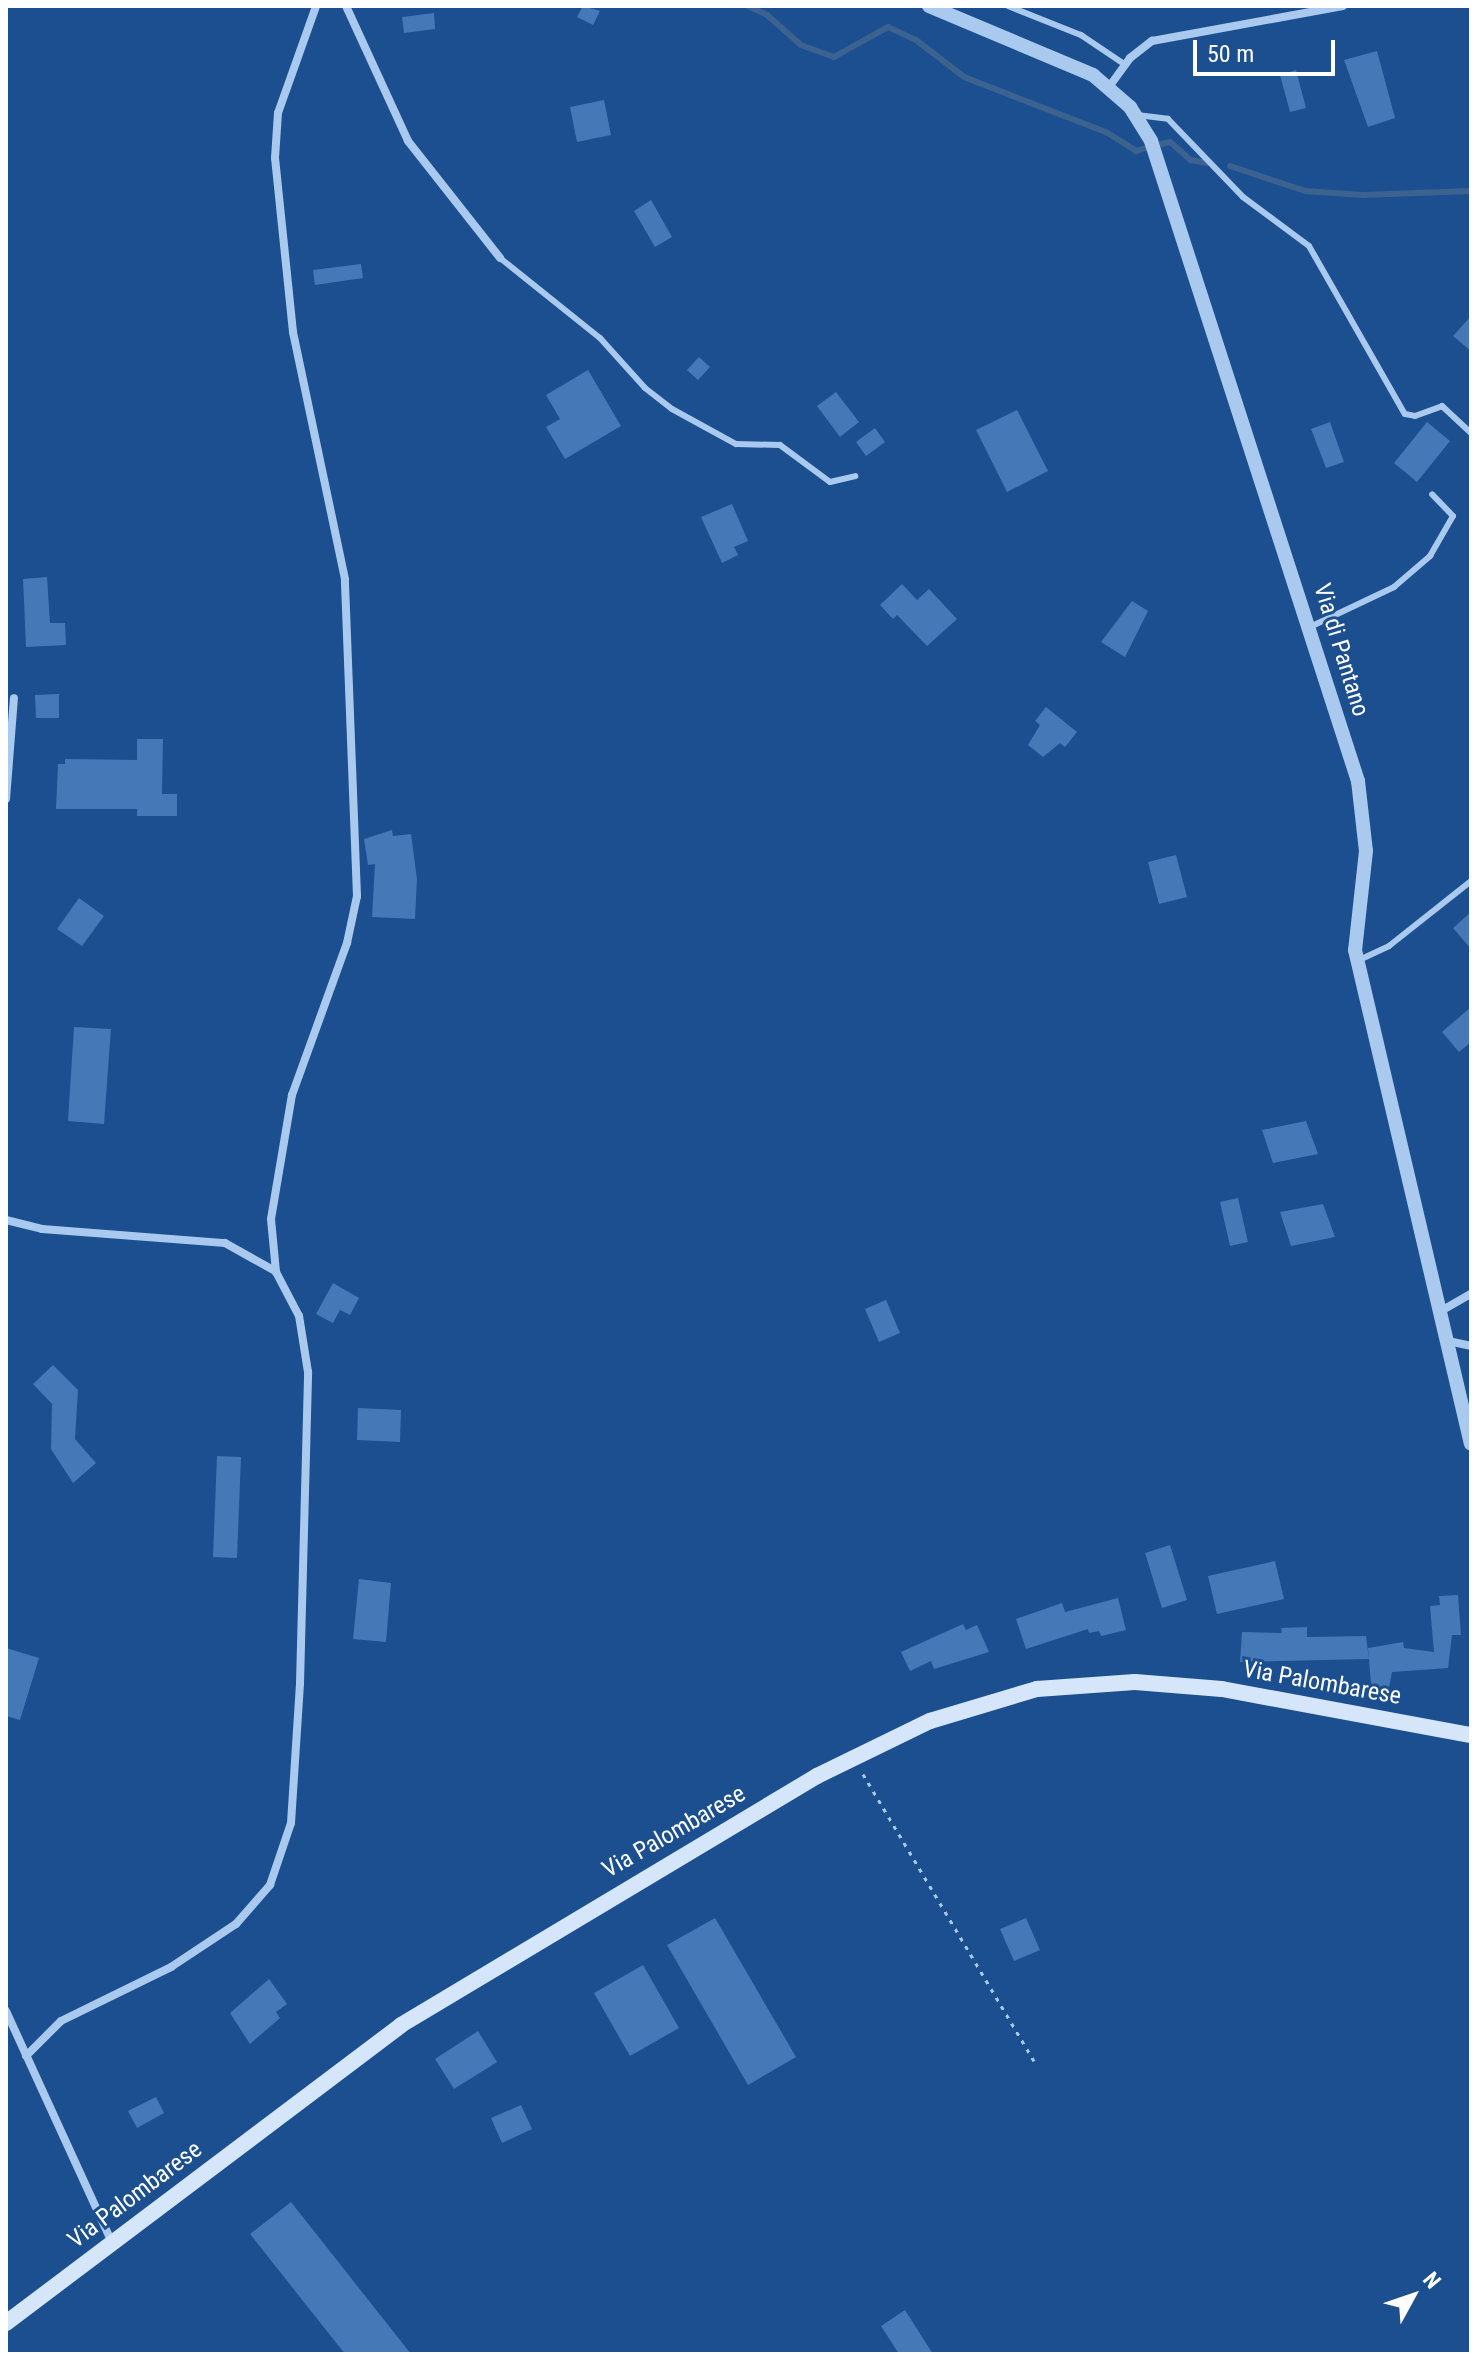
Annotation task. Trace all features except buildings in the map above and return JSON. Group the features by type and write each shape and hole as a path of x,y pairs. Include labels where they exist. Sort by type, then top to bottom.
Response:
{"main road":[{"name":"Via Palombarese","path":"6,2323 408,2020 853,1757 977,1703 1098,1683 1206,1687 1471,1735"}],"street":[{"path":"26,2056 61,2021 171,1967 236,1924 265,1893 286,1846 299,1706 308,1372 299,1316 276,1272 271,1219 286,1119 347,943 357,896 345,579 293,332 275,158 278,113 316,6"},
{"path":"346,6 408,141 456,208 500,258"},
{"name":"Via di Pantano","path":"929,6 1076,66 1109,87 1137,115 1160,166 1312,626 1365,817 1366,851 1354,927 1357,961 1471,1444"},
{"path":"1109,87 1124,64 1152,41 1174,33 1343,6"},
{"path":"6,799 14,698"},
{"path":"6,1220 51,1230 225,1243 276,1272"},
{"path":"1441,1311 1471,1294"},
{"path":"1448,1341 1471,1346"},
{"path":"6,2011 112,2243"}],"lane":[{"path":"1008,6 1081,35 1124,64"},
{"path":"1137,115 1168,119 1243,197 1309,246 1405,414 1415,416 1442,406 1471,433"},
{"path":"500,258 600,338 645,388 672,409 736,444 780,445 830,482 855,476"},
{"path":"1312,626 1394,587 1430,556 1453,516 1432,494"},
{"path":"1357,961 1398,940 1471,881"}],"path":[{"path":"853,1757 1034,2061"}],"waterway":[{"path":"748,6 767,15 801,45 834,57 888,27 916,40 964,77 1106,132 1136,151 1146,148"},
{"path":"1161,144 1170,142 1191,160 1207,163"},
{"path":"1230,166 1305,191 1363,195 1471,191"}]}
